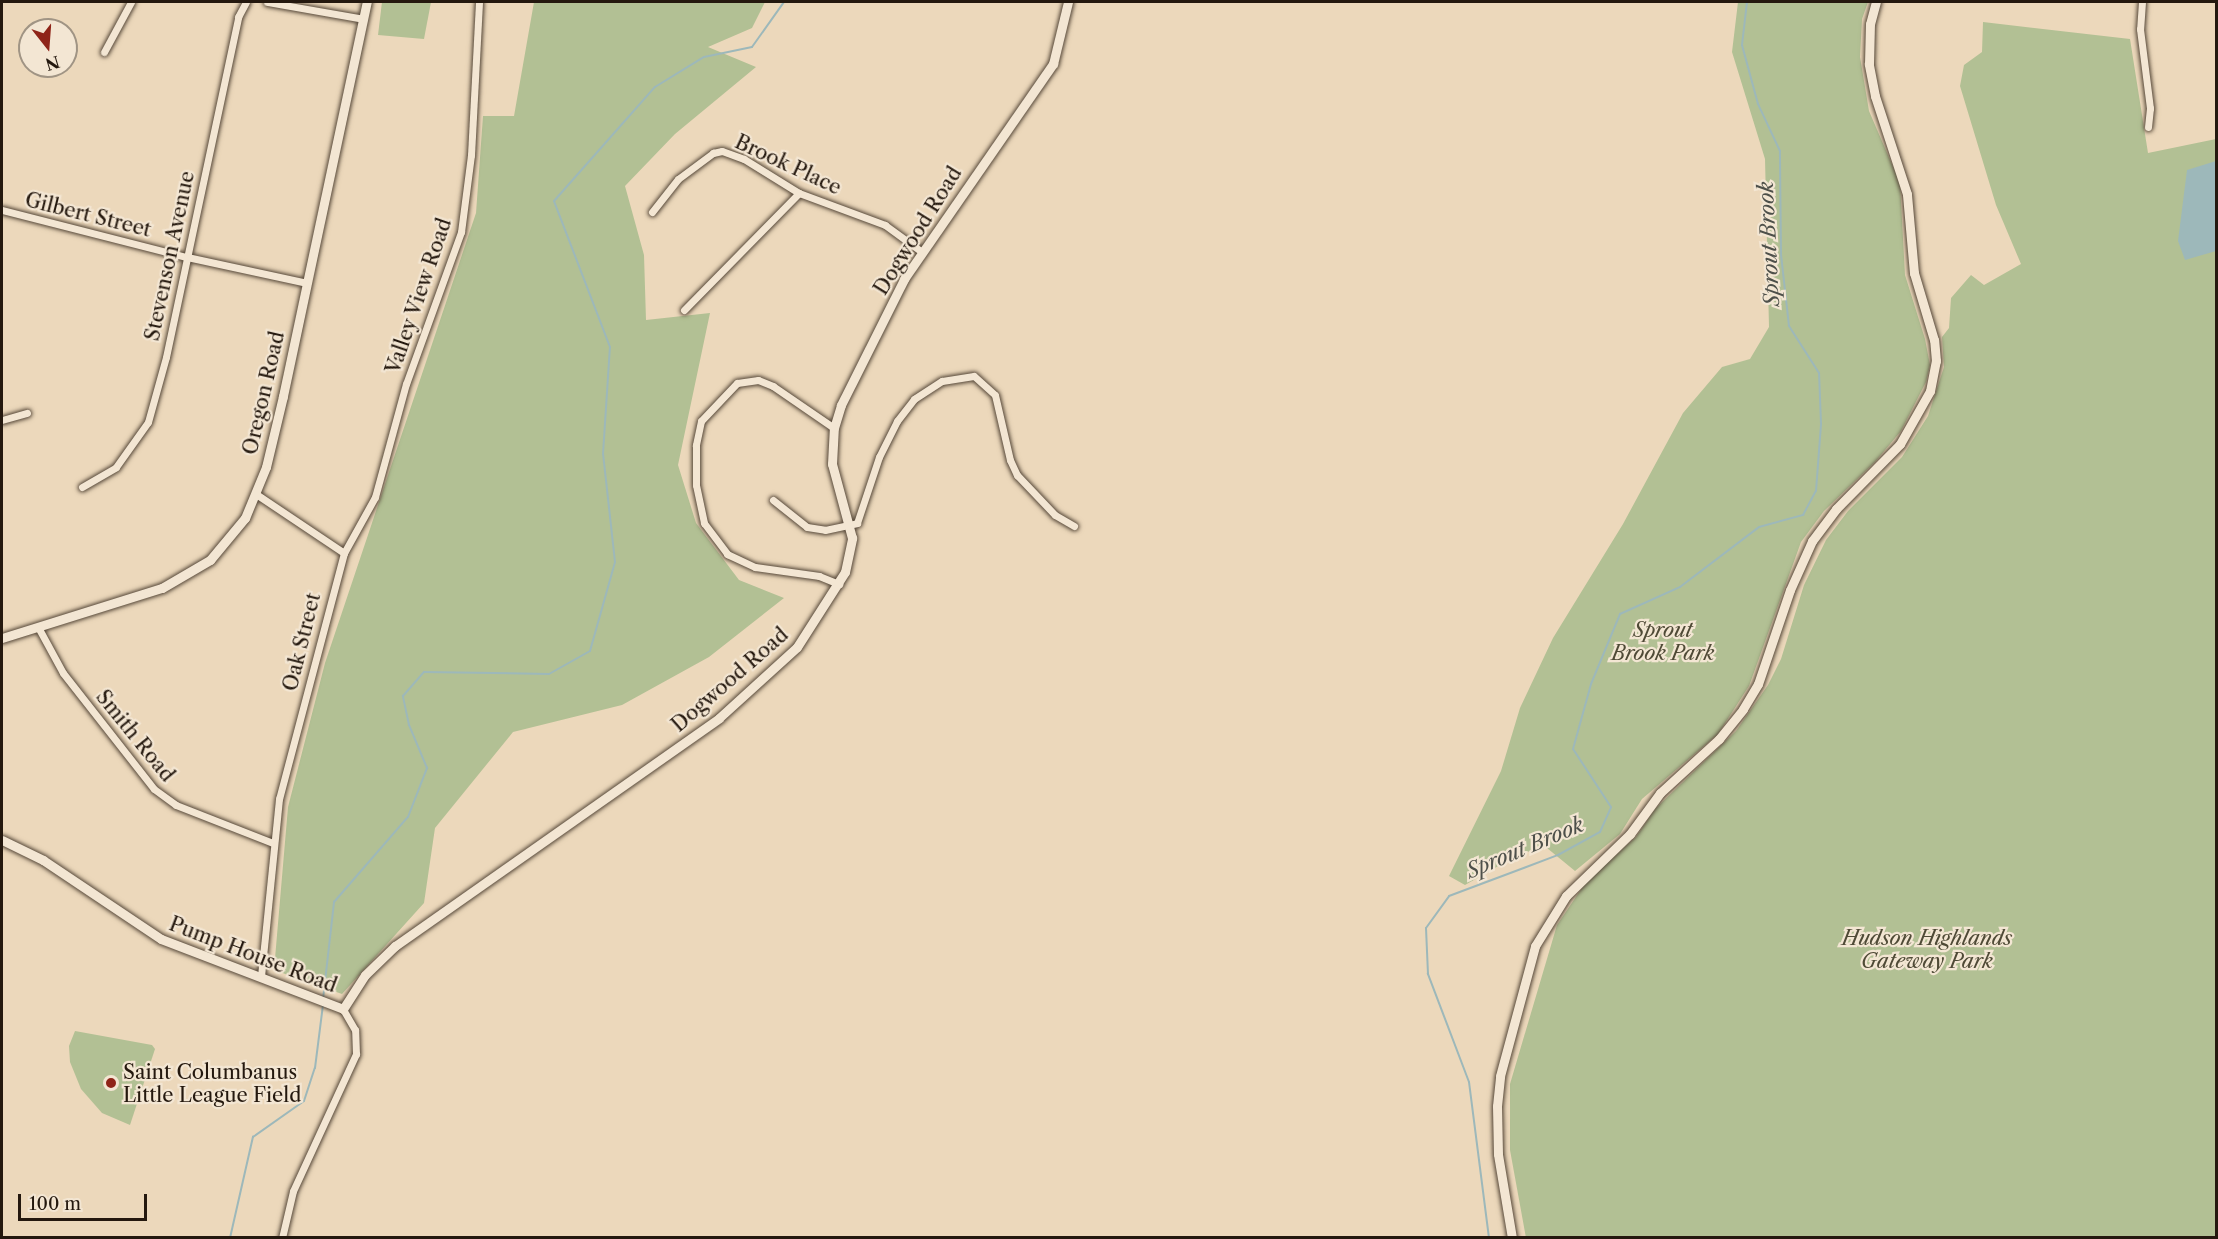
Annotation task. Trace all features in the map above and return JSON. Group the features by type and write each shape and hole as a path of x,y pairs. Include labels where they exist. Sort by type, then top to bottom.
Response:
{"street":[{"path":"104,52 131,2"},
{"name":"Stevenson Avenue","path":"82,487 116,467 148,422 243,2"},
{"path":"267,2 282,2 364,19"},
{"name":"Oregon Road","path":"2,638 160,589 194,572 232,537 256,494 307,283 367,2"},
{"name":"Valley View Road","path":"344,553 375,497 406,384 461,232 470,165 479,2"},
{"name":"Dogwood Road","path":"343,1009 364,975 395,946 719,718 797,647 839,584 852,550 848,527 833,477 834,428 842,405 904,279 1053,64 1068,2"},
{"path":"1512,1238 1498,1154 1497,1106 1500,1076 1535,946 1578,883 1630,834 1660,793 1719,739 1743,709 1758,684 1790,590 1812,541 1836,509 1900,444 1930,391 1936,361 1934,340 1914,273 1907,194 1875,96 1869,64 1870,24 1876,2"},
{"path":"2142,2 2140,29 2150,108 2148,127"},
{"name":"Brook Place","path":"652,212 678,179 713,153 722,151 744,159 799,193 885,225 922,252"},
{"path":"684,310 799,193"},
{"name":"Gilbert Street","path":"2,210 187,257 307,283"},
{"path":"773,500 807,527 825,530 848,527 857,523 879,457 897,421 914,399 942,381 974,376 995,395 1013,468 1055,515 1074,526"},
{"path":"834,428 773,386 758,380 737,383 701,421 696,445 696,485 704,523 727,554 755,567 819,576 839,584"},
{"path":"2,420 27,413"},
{"path":"256,494 344,553"},
{"name":"Oak Street","path":"273,843 289,755 344,553"},
{"name":"Smith Road","path":"38,627 63,673 154,789 176,805 273,843"},
{"name":"Pump House Road","path":"2,840 43,860 161,939 261,975 343,1009 355,1030 356,1054 293,1191 282,1238"},
{"path":"261,975 273,843"}],"green space":[{"path":"382,2 431,2 424,39 378,35"},
{"path":"534,2 765,2 752,28 708,47 756,67 675,134 625,186 644,255 646,320 710,313 678,465 696,523 739,580 784,598 709,657 622,705 513,732 435,828 424,903 342,994 274,970 288,807 325,663 476,213 483,116 514,116"},
{"name":"Sprout Brook Park","path":"1738,2 1868,2 1862,19 1860,57 1869,111 1900,183 1905,275 1925,339 1930,365 1926,382 1901,431 1875,462 1824,511 1801,542 1749,686 1718,734 1642,799 1620,834 1575,871 1547,848 1521,853 1465,885 1449,876 1501,771 1520,708 1553,638 1623,524 1683,413 1722,367 1750,359 1769,327 1765,159 1732,52"},
{"name":"Hudson Highlands Gateway Park","path":"1983,22 2130,39 2148,153 2216,139 2216,1237 1526,1238 1510,1150 1510,1084 1557,925 1586,882 1636,837 1655,809 1736,731 1768,685 1781,659 1804,585 1826,540 1848,511 1902,457 1928,416 1944,367 1942,337 1949,328 1951,298 1971,275 1984,285 2021,264 1996,205 1960,86 1964,65 1982,52"},
{"name":"Saint Columbanus Little League Field","path":"75,1031 152,1045 155,1049 130,1125 102,1113 81,1089 70,1062 69,1046"}],"water":[{"path":"2216,161 2216,251 2185,260 2178,241 2187,170"}],"waterway":[{"path":"323,999 334,902 408,817 427,768 409,725 403,696 424,672 549,674 590,651 615,562 603,454 610,347 554,201 655,87 704,57 752,47 784,2"},
{"name":"Sprout Brook","path":"1489,1238 1469,1082 1428,974 1426,928 1449,896 1558,855 1600,832 1611,807 1573,749 1591,684 1620,614 1680,587 1759,527 1803,515 1816,491 1821,424 1819,373 1789,326 1781,255 1780,151 1758,104 1742,45 1747,2"},
{"path":"230,1238 253,1137 304,1101 315,1068 323,1005"}],"place":[{"name":"Saint Columbanus Little League Field","path":"111,1083"}]}
